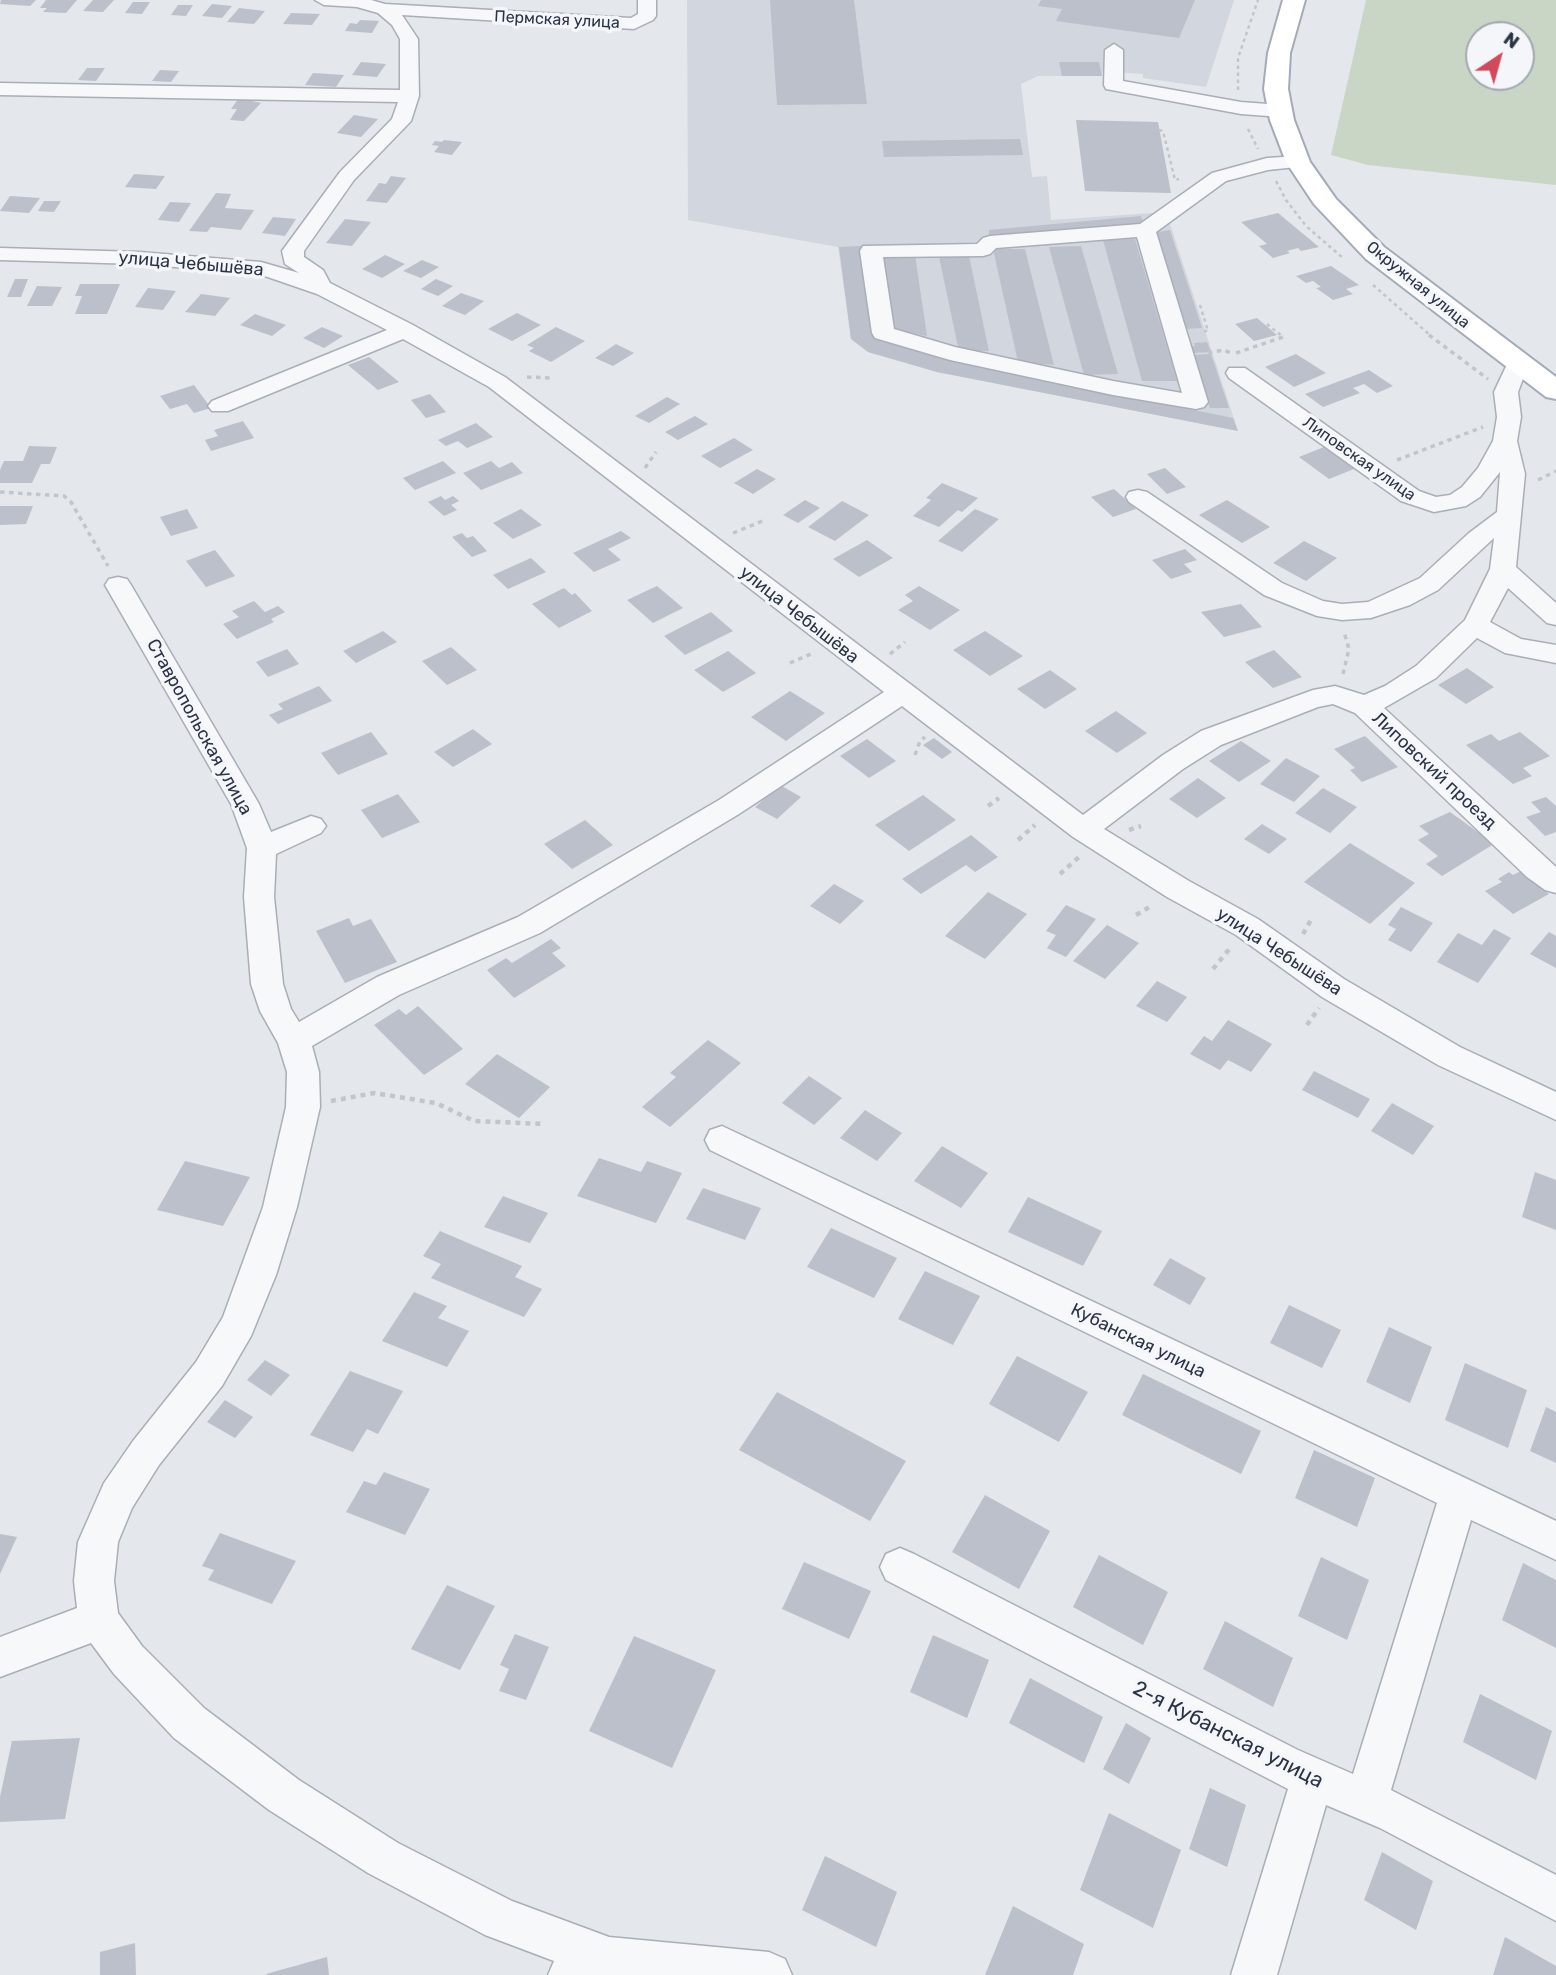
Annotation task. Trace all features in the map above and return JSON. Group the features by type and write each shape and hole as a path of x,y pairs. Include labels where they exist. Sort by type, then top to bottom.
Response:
{"main road":[{"name":"Окружная улица","path":"1294,0 1279,52 1276,89 1297,158 1327,204 1375,253 1518,363 1553,386"}],"street":[{"name":"Пермская улица","path":"324,0 358,2 384,9 438,6 634,24 647,16 648,0"},
{"path":"409,39 438,6"},
{"path":"325,289 315,275 292,259 291,255 347,176 401,121 409,96 409,39 399,22 384,9"},
{"path":"1114,50 1113,85 1241,108 1281,111"},
{"path":"0,89 409,96"},
{"path":"1228,153 1297,158"},
{"path":"1145,230 1196,402 1113,388 950,353 883,334 870,251 983,250 989,242 1145,230 1219,177 1297,158"},
{"name":"улица Чебышёва","path":"0,254 139,258 261,268 325,289 405,330 496,382 901,694 1083,830 1178,890 1247,927 1334,988 1449,1056 1556,1107"},
{"path":"220,406 405,330"},
{"path":"1365,706 1395,692 1426,672 1475,625 1492,596 1503,569 1513,474 1507,429 1506,392 1518,363"},
{"name":"Липовская улица","path":"1237,373 1422,502 1443,506 1471,492 1489,471 1507,429"},
{"path":"1138,497 1273,589 1317,608 1342,612 1371,610 1401,599 1429,584 1478,538 1507,516"},
{"path":"1503,569 1556,617"},
{"name":"Ставропольская улица","path":"118,585 246,804 262,848 259,897 267,984 276,1011 294,1041 303,1072 303,1107 281,1208 238,1325 209,1374 146,1453 118,1496 98,1542 94,1581 99,1620 128,1660 188,1723 284,1795 383,1858 590,1968 769,1975"},
{"path":"1475,625 1514,647 1556,654"},
{"path":"294,1041 388,986 529,925 729,807 901,694"},
{"path":"1083,830 1173,762 1211,738 1313,699 1335,695"},
{"name":"Липовский проезд","path":"1335,695 1365,706 1538,869 1556,881"},
{"path":"262,848 311,826"},
{"name":"Кубанская улица","path":"722,1140 1556,1541"},
{"path":"1367,1799 1459,1496"},
{"name":"2-я Кубанская улица","path":"900,1567 1312,1779 1367,1799 1556,1899"},
{"path":"0,1657 99,1620"},
{"path":"1254,1975 1312,1779"}],"path":[{"path":"1159,130 1163,131 1175,180"},
{"path":"1237,373 1233,354 1283,337 1267,324"},
{"path":"523,377 552,378"},
{"path":"1373,470 1507,429"},
{"path":"0,492 52,494 71,502 118,585"},
{"path":"1317,608 1346,634 1349,649 1347,663 1335,695"},
{"path":"303,1107 374,1093 436,1103 474,1121 545,1124"}],"shaded area":[{"path":"687,0 1234,0 1206,87 1143,78 1143,74 1102,71 1102,76 1038,76 1021,84 1032,177 1047,176 1051,220 1166,212 1238,431 937,372 868,352 851,339 838,247 688,220"}],"green space":[{"path":"1366,0 1556,0 1556,185 1368,165 1331,155"}],"building":[{"path":"1,0 36,0 30,6 0,4"},
{"path":"46,0 77,0 66,13 43,12 47,8 40,8"},
{"path":"93,0 114,0 103,12 83,11"},
{"path":"770,0 854,0 867,104 777,105"},
{"path":"1041,0 1195,0 1179,38 1056,21 1062,9 1038,6"},
{"path":"133,2 150,2 142,14 125,13"},
{"path":"212,4 232,6 222,18 202,16"},
{"path":"178,5 193,5 186,16 171,15"},
{"path":"239,8 265,11 254,24 227,22"},
{"path":"291,13 320,14 312,25 283,24"},
{"path":"360,20 379,21 372,33 345,31 350,23 357,24"},
{"path":"361,62 386,64 377,77 352,75"},
{"path":"1059,62 1099,62 1102,76 1062,76"},
{"path":"87,68 105,68 96,81 78,80"},
{"path":"160,70 179,71 171,82 152,81"},
{"path":"313,73 344,75 336,87 305,85"},
{"path":"239,98 261,103 244,121 230,120 237,109 231,109"},
{"path":"354,115 378,119 361,137 337,133"},
{"path":"1076,120 1158,122 1171,193 1085,191"},
{"path":"1020,139 1023,155 884,157 882,141"},
{"path":"435,141 462,142 452,155 434,152 439,146 432,145"},
{"path":"134,174 165,176 156,189 125,187"},
{"path":"391,176 406,178 387,203 366,201 379,183 386,184"},
{"path":"216,193 231,194 225,208 254,210 241,230 211,227 207,232 189,231"},
{"path":"10,196 40,198 29,213 0,211"},
{"path":"44,201 61,201 54,212 38,211"},
{"path":"170,202 191,203 179,222 158,220"},
{"path":"1278,213 1319,247 1301,251 1298,248 1273,258 1259,246 1267,244 1241,222"},
{"path":"1141,216 1144,226 989,239 989,230"},
{"path":"273,217 296,219 285,236 262,233"},
{"path":"345,219 371,222 352,246 326,243"},
{"path":"1170,230 1202,328 1183,329 1153,233"},
{"path":"1135,239 1177,381 1142,381 1103,240"},
{"path":"861,246 872,334 882,340 982,367 1233,418 1238,431 937,372 868,352 851,339 839,247"},
{"path":"1081,246 1118,374 1084,375 1049,247"},
{"path":"993,249 1025,249 1054,365 1018,362"},
{"path":"385,255 405,264 382,278 362,269"},
{"path":"915,255 927,336 893,329 883,256"},
{"path":"969,256 989,351 959,351 939,257"},
{"path":"422,260 439,267 421,278 403,271"},
{"path":"1331,266 1359,285 1346,289 1353,294 1333,300 1316,288 1321,287 1313,281 1306,283 1296,276"},
{"path":"15,279 28,279 21,297 7,297"},
{"path":"436,279 453,286 438,296 421,289"},
{"path":"80,284 120,284 107,314 75,314 82,296 75,296"},
{"path":"37,286 62,287 52,306 27,306"},
{"path":"148,288 176,291 163,310 135,307"},
{"path":"461,293 484,301 465,315 442,306"},
{"path":"201,294 230,298 215,316 185,312"},
{"path":"517,313 541,325 512,341 488,329"},
{"path":"255,314 286,325 272,336 240,325"},
{"path":"1257,318 1277,335 1254,341 1235,324"},
{"path":"322,327 343,336 324,348 303,338"},
{"path":"556,327 585,341 551,362 529,351 534,348 527,345"},
{"path":"1207,342 1211,352 1189,353 1187,347 1195,346 1194,343"},
{"path":"616,344 634,353 613,366 595,358"},
{"path":"1211,354 1229,408 1210,408 1193,355"},
{"path":"1296,354 1326,373 1294,387 1265,367"},
{"path":"369,357 399,382 378,390 348,365"},
{"path":"1369,370 1393,386 1377,393 1364,384 1353,388 1360,393 1323,407 1305,394"},
{"path":"194,385 211,408 194,413 187,404 170,409 160,396"},
{"path":"430,394 446,412 426,418 411,400"},
{"path":"667,397 680,404 649,423 635,416"},
{"path":"695,416 708,424 678,440 665,432"},
{"path":"243,421 254,438 211,451 205,440 218,436 214,430"},
{"path":"476,423 493,437 467,448 458,441 446,446 438,440"},
{"path":"734,438 753,450 720,468 701,456"},
{"path":"29,446 57,447 50,464 41,464 32,483 0,483 0,470 4,461 23,461"},
{"path":"1324,447 1354,469 1329,479 1299,457"},
{"path":"443,461 456,473 415,490 403,478"},
{"path":"491,461 499,468 512,462 523,473 481,490 463,473"},
{"path":"1165,468 1186,487 1167,494 1147,474"},
{"path":"757,469 776,479 753,494 734,483"},
{"path":"942,483 978,498 962,512 958,510 939,527 913,516 931,500 926,498"},
{"path":"1114,489 1136,509 1113,517 1091,497"},
{"path":"441,496 445,500 453,496 459,501 451,505 457,510 444,516 428,502"},
{"path":"805,500 820,508 798,523 783,515"},
{"path":"1227,500 1270,527 1242,543 1199,515"},
{"path":"842,501 869,515 835,541 808,527"},
{"path":"0,506 33,506 26,524 0,525"},
{"path":"187,509 198,528 171,536 160,517"},
{"path":"521,509 542,525 513,539 493,523"},
{"path":"975,509 999,519 962,552 938,541"},
{"path":"621,531 631,538 608,549 621,560 594,572 573,553"},
{"path":"462,533 467,538 473,536 487,551 472,557 452,537"},
{"path":"867,540 893,558 859,577 833,559"},
{"path":"1304,541 1337,558 1306,581 1273,563"},
{"path":"1185,549 1197,560 1184,564 1192,572 1171,579 1152,560"},
{"path":"215,550 235,576 206,587 186,561"},
{"path":"531,558 546,572 508,589 493,575"},
{"path":"657,586 683,608 653,623 627,600"},
{"path":"919,586 960,610 930,630 898,610 913,601 905,595"},
{"path":"564,588 572,595 575,593 592,611 559,628 532,604"},
{"path":"254,601 265,612 278,606 285,612 271,619 274,622 237,639 223,624 239,617 232,611"},
{"path":"1241,604 1262,627 1224,637 1201,612"},
{"path":"711,612 733,631 685,655 664,636"},
{"path":"383,631 397,642 356,663 343,651"},
{"path":"985,631 1023,656 990,676 953,650"},
{"path":"451,647 477,670 447,685 422,661"},
{"path":"287,649 299,664 268,677 256,662"},
{"path":"1274,650 1302,677 1273,688 1245,662"},
{"path":"728,651 756,673 723,692 694,670"},
{"path":"1467,668 1494,687 1466,704 1438,685"},
{"path":"1050,670 1077,689 1045,709 1017,689"},
{"path":"319,686 332,701 278,724 269,715 283,709 278,704"},
{"path":"790,691 825,713 786,741 751,717"},
{"path":"1116,711 1147,733 1117,753 1085,731"},
{"path":"473,729 492,744 453,767 434,752"},
{"path":"371,732 388,754 338,775 321,753"},
{"path":"1520,732 1550,756 1523,768 1532,776 1513,784 1466,745 1491,734 1499,741"},
{"path":"1365,736 1398,767 1362,782 1350,770 1355,768 1334,749"},
{"path":"934,738 952,752 942,759 923,745"},
{"path":"867,739 896,761 869,778 840,756"},
{"path":"1241,741 1271,761 1239,782 1209,761"},
{"path":"1286,758 1320,776 1294,802 1260,784"},
{"path":"1198,778 1226,798 1197,818 1169,799"},
{"path":"780,785 801,797 777,819 755,807"},
{"path":"1323,788 1357,807 1330,833 1295,813"},
{"path":"398,794 420,822 382,838 361,810"},
{"path":"923,795 956,820 909,851 875,825"},
{"path":"1546,797 1556,806 1556,832 1545,836 1526,817 1541,812 1531,802"},
{"path":"1450,812 1482,835 1490,830 1502,839 1442,876 1426,864 1438,856 1418,840 1429,834 1419,826"},
{"path":"585,820 613,845 572,869 544,844"},
{"path":"1262,824 1287,839 1269,854 1244,839"},
{"path":"971,835 998,857 975,872 966,865 921,894 902,879"},
{"path":"1350,843 1415,883 1370,924 1304,882"},
{"path":"1521,871 1549,894 1513,914 1485,891 1502,882 1498,879 1509,872 1513,875"},
{"path":"834,884 864,901 840,924 810,906"},
{"path":"988,892 1027,914 985,959 945,936"},
{"path":"1066,905 1096,919 1066,957 1047,948 1056,935 1046,931"},
{"path":"1401,907 1433,923 1411,952 1388,940 1396,929 1388,925"},
{"path":"349,918 353,926 371,919 397,962 345,983 316,931"},
{"path":"1107,925 1139,943 1105,979 1073,961"},
{"path":"1494,929 1511,938 1478,983 1437,962 1458,933 1482,945"},
{"path":"1549,932 1556,936 1556,968 1530,954"},
{"path":"551,939 561,948 552,953 566,966 514,998 487,970 506,958 512,963"},
{"path":"1157,981 1187,997 1167,1022 1136,1006"},
{"path":"418,1006 463,1049 424,1075 374,1025 399,1009 406,1015"},
{"path":"1228,1020 1272,1044 1251,1072 1228,1060 1220,1070 1190,1054 1204,1036 1212,1041"},
{"path":"708,1040 741,1063 670,1127 642,1107 676,1077 670,1073"},
{"path":"497,1054 550,1087 519,1118 465,1084"},
{"path":"1314,1071 1370,1099 1358,1118 1302,1090"},
{"path":"809,1076 842,1098 814,1125 782,1103"},
{"path":"1392,1103 1434,1126 1413,1155 1371,1131"},
{"path":"865,1110 902,1133 877,1161 840,1138"},
{"path":"942,1146 988,1173 961,1208 914,1181"},
{"path":"599,1158 641,1172 647,1161 682,1173 656,1223 577,1196"},
{"path":"185,1161 250,1177 223,1226 157,1210"},
{"path":"1535,1172 1556,1180 1556,1230 1522,1217"},
{"path":"703,1188 761,1208 745,1240 686,1219"},
{"path":"503,1196 548,1213 530,1243 484,1227"},
{"path":"1028,1197 1102,1231 1083,1266 1008,1232"},
{"path":"831,1228 897,1258 874,1298 807,1267"},
{"path":"440,1231 522,1266 515,1277 542,1289 524,1317 431,1278 441,1264 423,1256"},
{"path":"1170,1258 1206,1278 1190,1305 1153,1285"},
{"path":"925,1271 980,1296 953,1345 898,1319"},
{"path":"414,1292 447,1306 438,1318 469,1331 447,1367 382,1341"},
{"path":"1289,1305 1341,1330 1322,1368 1270,1343"},
{"path":"1389,1327 1432,1347 1410,1403 1366,1382"},
{"path":"1017,1356 1088,1392 1059,1442 989,1404"},
{"path":"265,1360 290,1375 271,1396 247,1380"},
{"path":"1465,1363 1527,1390 1508,1448 1445,1420"},
{"path":"350,1371 403,1391 378,1434 367,1429 353,1452 310,1435"},
{"path":"1143,1374 1261,1431 1241,1474 1122,1415"},
{"path":"777,1392 906,1461 870,1521 739,1450"},
{"path":"225,1400 253,1417 235,1438 207,1422"},
{"path":"1546,1407 1556,1412 1556,1463 1530,1451"},
{"path":"1314,1450 1375,1478 1357,1527 1295,1498"},
{"path":"384,1472 430,1489 405,1535 346,1512 364,1481 376,1485"},
{"path":"985,1495 1050,1531 1019,1589 952,1552"},
{"path":"220,1533 296,1561 272,1604 208,1580 214,1570 202,1566"},
{"path":"0,1534 17,1537 0,1574"},
{"path":"1099,1555 1168,1592 1143,1645 1073,1607"},
{"path":"1321,1557 1369,1580 1347,1640 1298,1616"},
{"path":"804,1562 871,1591 849,1639 782,1609"},
{"path":"1523,1563 1556,1580 1556,1648 1502,1620"},
{"path":"447,1585 495,1606 460,1670 411,1649"},
{"path":"1225,1621 1293,1658 1273,1707 1203,1669"},
{"path":"515,1634 549,1647 526,1700 499,1691 509,1669 500,1665"},
{"path":"933,1635 989,1660 967,1718 910,1692"},
{"path":"634,1636 716,1670 672,1768 589,1731"},
{"path":"1030,1678 1103,1717 1084,1763 1009,1723"},
{"path":"1480,1694 1552,1731 1536,1780 1463,1742"},
{"path":"1126,1723 1151,1738 1129,1784 1103,1769"},
{"path":"80,1738 65,1819 0,1822 0,1797 12,1741"},
{"path":"1210,1788 1246,1805 1227,1867 1189,1849"},
{"path":"1109,1813 1181,1850 1153,1928 1080,1890"},
{"path":"1382,1852 1433,1881 1416,1930 1364,1900"},
{"path":"825,1856 897,1892 876,1947 802,1910"},
{"path":"1013,1906 1084,1944 1073,1975 985,1975"},
{"path":"1505,1937 1556,1966 1556,1975 1493,1975"},
{"path":"135,1943 136,1975 100,1975 100,1952"},
{"path":"327,1957 329,1975 266,1974"}]}
